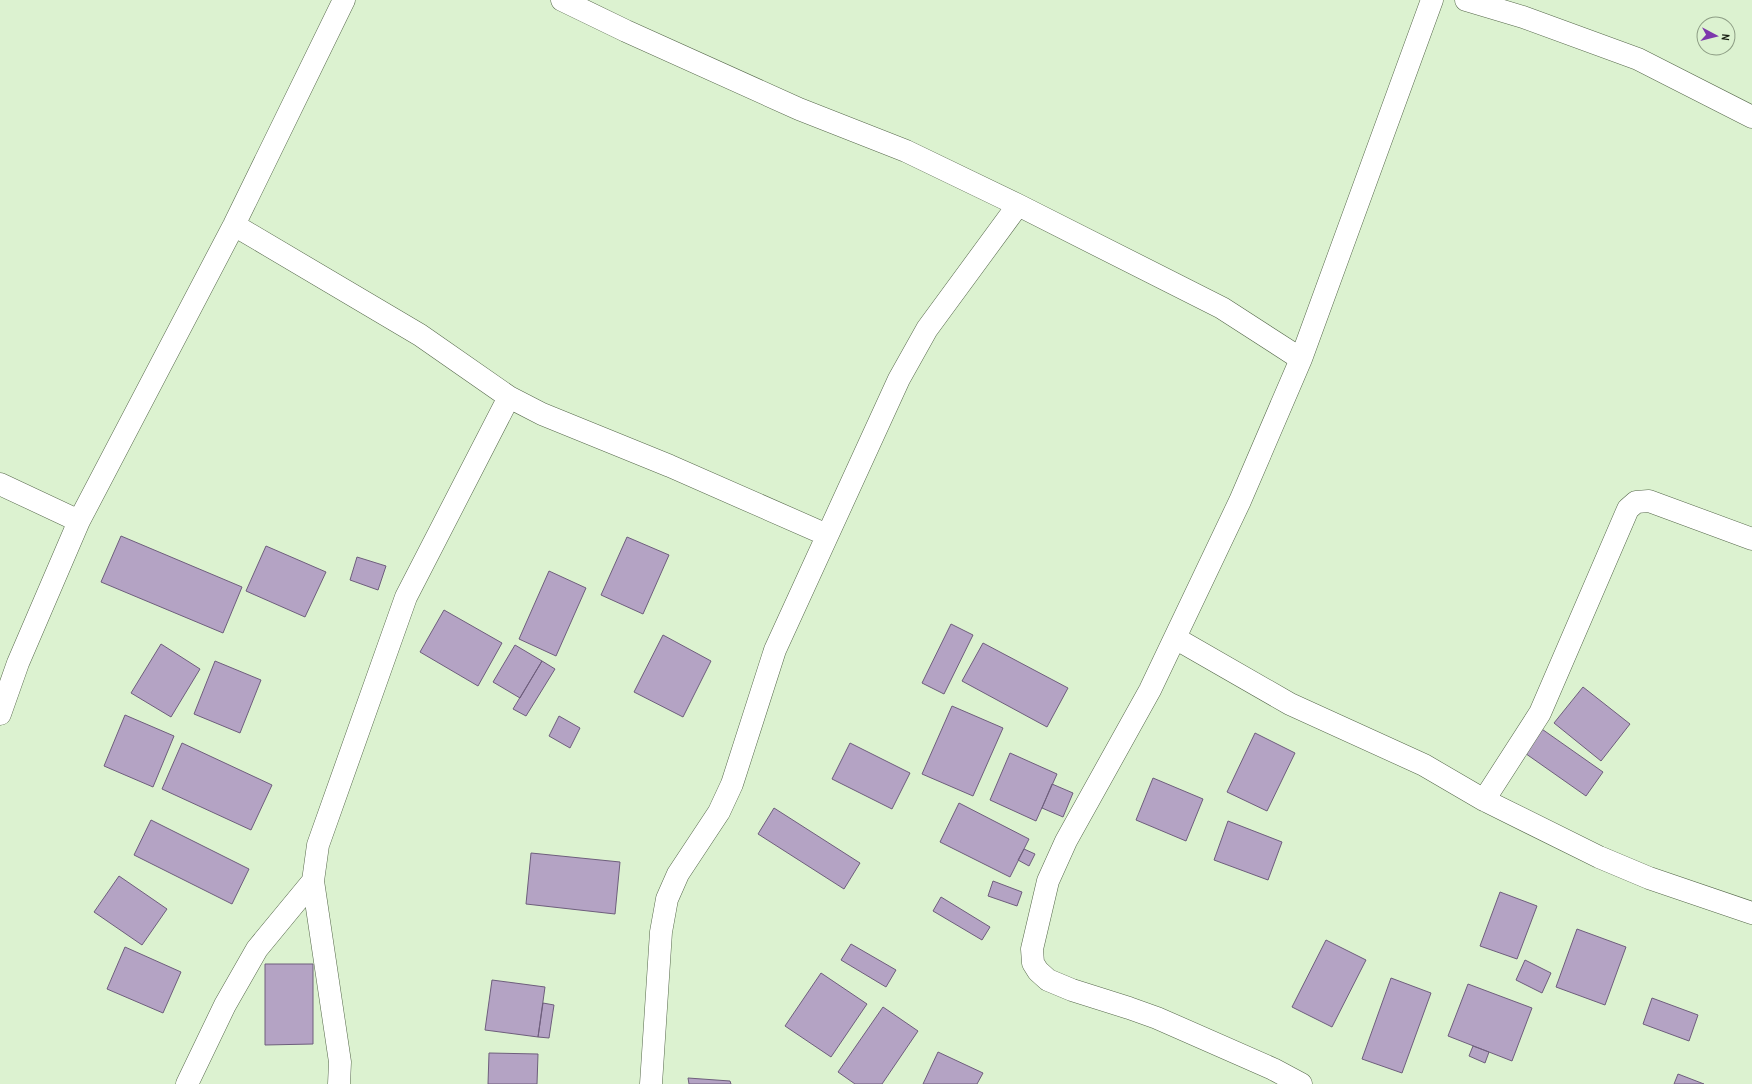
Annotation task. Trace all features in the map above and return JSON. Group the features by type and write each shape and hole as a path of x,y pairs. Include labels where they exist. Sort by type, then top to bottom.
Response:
{"street":[{"path":"0,714 18,664 79,521 234,225 344,0"},
{"path":"562,0 626,31 799,109 906,151 1018,205 1222,308 1301,359"},
{"path":"1301,1084 1273,1069 1157,1018 1072,990 1048,980 1038,971 1033,963 1032,949 1048,881 1066,841 1150,690 1240,501 1301,359 1432,0"},
{"path":"1466,0 1523,17 1638,59 1752,117"},
{"path":"651,1084 661,940 667,899 678,874 719,812 732,784 775,650 899,379 927,329 1018,205"},
{"path":"234,225 420,335 509,397 542,414 670,466 827,535"},
{"path":"340,1084 340,1062 313,881 318,845 406,596 509,397"},
{"path":"0,484 79,521"},
{"path":"1484,800 1540,713 1628,509 1636,502 1649,501 1752,539"},
{"path":"1175,638 1290,704 1424,766 1484,800 1599,857 1649,878 1752,913"},
{"path":"187,1084 225,1005 257,949 313,881"}],"building":[{"path":"121,536 242,587 223,633 101,582"},
{"path":"627,537 669,555 643,614 601,595"},
{"path":"266,546 326,572 305,617 246,591"},
{"path":"357,557 386,566 378,590 350,580"},
{"path":"549,571 586,588 556,656 519,639"},
{"path":"444,610 502,643 478,686 420,652"},
{"path":"951,624 973,635 944,694 922,683"},
{"path":"663,635 711,661 683,717 634,692"},
{"path":"983,643 1068,688 1047,727 962,681"},
{"path":"161,644 200,669 171,717 131,693"},
{"path":"515,645 542,661 520,698 493,682"},
{"path":"215,661 261,680 240,733 194,714"},
{"path":"542,661 555,669 526,716 513,709"},
{"path":"1583,687 1630,724 1601,761 1554,723"},
{"path":"952,706 1003,728 973,796 922,774"},
{"path":"125,715 174,736 153,787 104,766"},
{"path":"559,716 580,728 570,748 549,736"},
{"path":"1539,727 1603,772 1586,796 1522,751"},
{"path":"1255,733 1295,753 1267,811 1227,792"},
{"path":"182,743 272,785 251,830 162,789"},
{"path":"850,743 910,773 892,809 832,779"},
{"path":"1010,753 1057,774 1036,821 990,800"},
{"path":"1153,778 1203,799 1186,841 1136,820"},
{"path":"1052,784 1073,793 1063,817 1042,808"},
{"path":"959,803 1029,839 1010,877 940,842"},
{"path":"774,808 860,863 844,889 758,834"},
{"path":"151,820 249,869 232,904 134,855"},
{"path":"1228,821 1282,842 1268,880 1214,860"},
{"path":"1024,849 1035,854 1029,866 1018,860"},
{"path":"531,853 620,862 615,914 526,904"},
{"path":"119,876 167,909 142,945 94,912"},
{"path":"993,881 1022,892 1017,906 988,896"},
{"path":"1500,892 1537,906 1517,959 1480,946"},
{"path":"941,897 990,927 982,940 933,911"},
{"path":"1577,929 1626,947 1605,1005 1556,987"},
{"path":"1326,940 1366,960 1332,1027 1292,1007"},
{"path":"851,944 896,970 886,987 841,960"},
{"path":"125,947 181,972 163,1013 107,989"},
{"path":"1525,960 1551,973 1542,993 1516,980"},
{"path":"265,964 313,964 313,1044 265,1045"},
{"path":"821,973 867,1004 831,1057 785,1026"},
{"path":"1391,978 1431,993 1402,1073 1362,1059"},
{"path":"492,980 545,987 538,1037 485,1030"},
{"path":"1468,984 1532,1008 1512,1061 1448,1036"},
{"path":"1652,998 1698,1015 1689,1041 1643,1024"},
{"path":"543,1003 554,1005 549,1038 538,1037"},
{"path":"883,1007 918,1031 882,1084 855,1084 838,1072"},
{"path":"1473,1046 1489,1052 1485,1063 1469,1056"},
{"path":"938,1052 983,1073 977,1084 923,1084"},
{"path":"489,1053 538,1054 537,1084 488,1084"},
{"path":"1678,1074 1704,1084 1674,1084"},
{"path":"688,1078 730,1081 731,1084 689,1084"}]}
